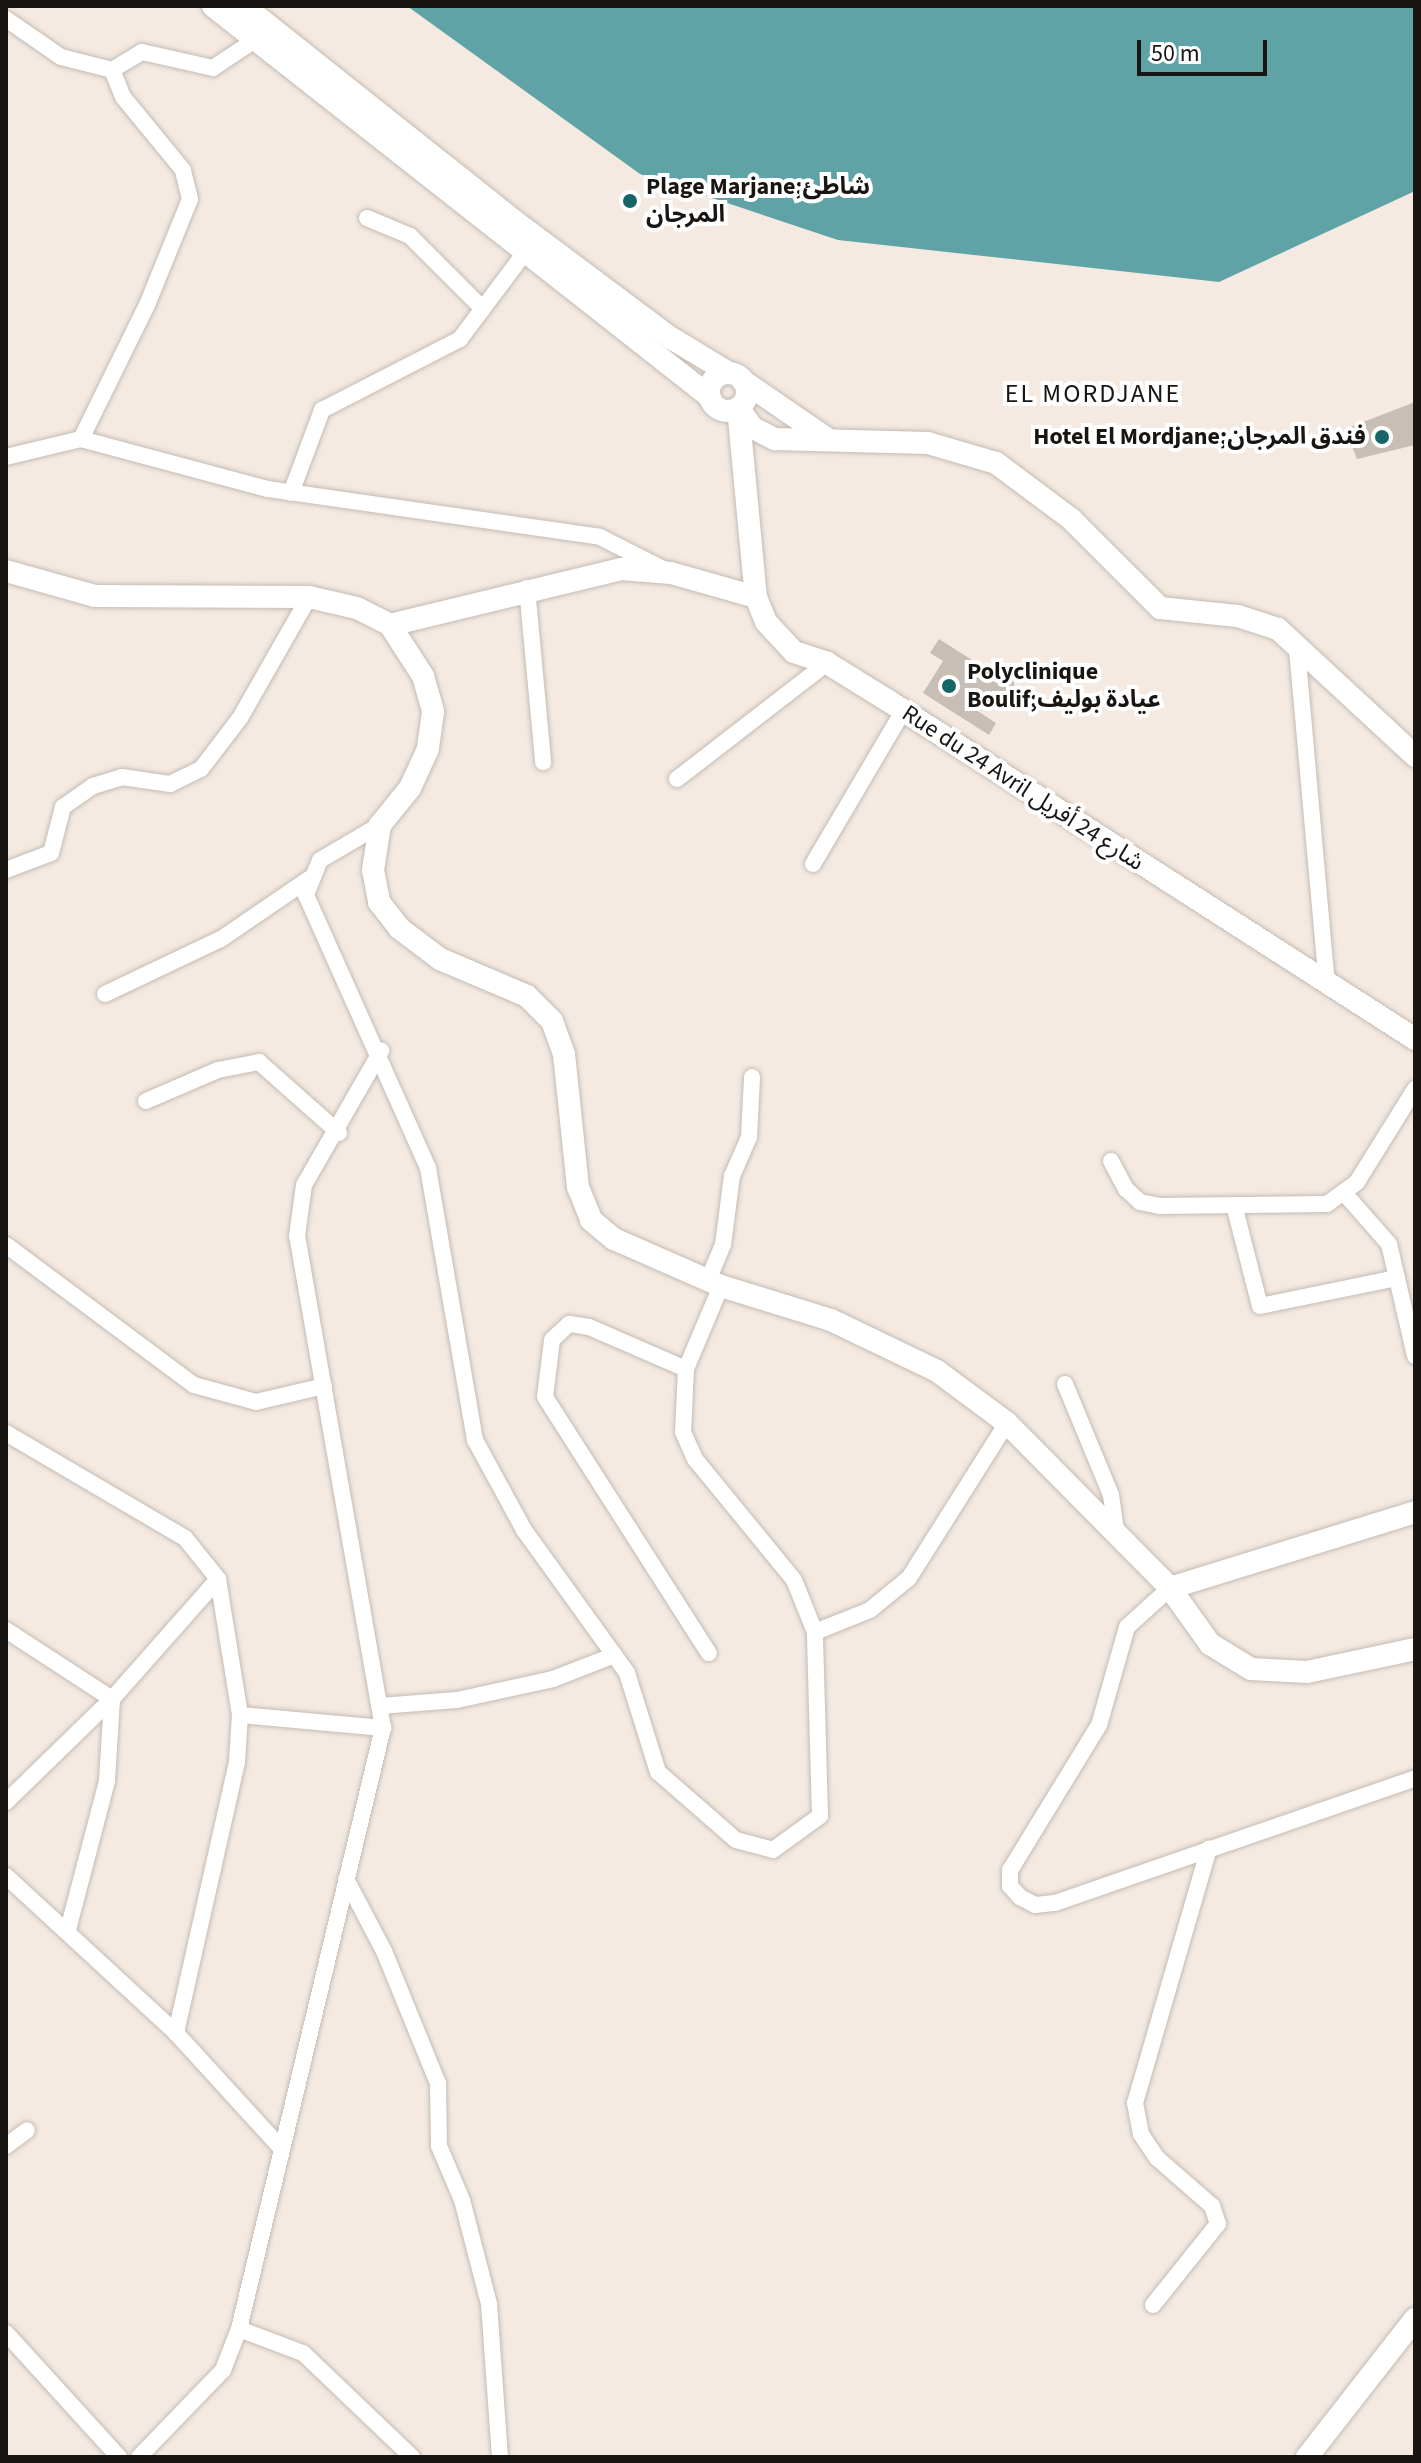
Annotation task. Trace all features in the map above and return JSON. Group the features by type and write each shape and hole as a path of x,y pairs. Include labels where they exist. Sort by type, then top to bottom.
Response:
{"street":[{"path":"213,6 721,410 738,408 746,399 736,377"},
{"path":"244,6 513,220 671,338 736,377 834,443"},
{"path":"6,19 61,57 112,70 142,52 213,68 255,40"},
{"path":"81,439 147,305 190,199 183,170 123,97 112,70"},
{"path":"367,218 410,236 454,287 483,309"},
{"path":"291,493 322,410 460,339 523,255"},
{"path":"736,377 713,380 711,400 744,468"},
{"path":"738,408 753,428 775,439 834,443 928,443 976,455 1071,519 1149,602 1264,621 1415,756"},
{"name":"Rue du 24 Avril شارع 24 أفريل","path":"738,408 756,597 766,622 794,652 827,663 1415,1039"},
{"path":"6,457 81,439 192,473 291,493 600,537 671,573 756,597"},
{"path":"390,625 527,588 621,569 671,573"},
{"path":"6,571 95,596 309,597 357,608 390,625 423,676 433,712 428,749 410,788 380,825 346,839 320,860 309,879 306,895 317,926 381,1051 428,1168 475,1440 524,1530 615,1655 658,1772 736,1840 773,1850 810,1829 823,1801 815,1632 794,1580 695,1459 683,1432 686,1369 715,1283 723,1245 728,1190 749,1137 752,1077"},
{"path":"527,588 543,762"},
{"path":"6,870 51,853 63,807 93,786 122,777 170,784 201,769 240,718 309,597"},
{"path":"1297,649 1327,985"},
{"path":"677,779 827,663"},
{"path":"813,864 903,711"},
{"path":"380,825 373,870 379,902 399,928 440,959 527,996 552,1021 564,1054 578,1187 591,1220 614,1239 715,1283 891,1345 1007,1423 1170,1588 1210,1644 1251,1669 1307,1672 1415,1649"},
{"path":"105,994 221,939 309,879"},
{"path":"139,2457 223,2370 239,2329 383,1728 324,1386 298,1208 304,1185 339,1133 381,1051"},
{"path":"146,1101 218,1070 259,1062 268,1064 339,1133"},
{"path":"1111,1161 1140,1202 1327,1204 1345,1194 1415,1089"},
{"path":"1345,1194 1385,1237 1415,1356"},
{"path":"1234,1205 1260,1306 1397,1278"},
{"path":"6,1245 214,1394 256,1402 324,1386"},
{"path":"686,1369 589,1327 569,1324 552,1340 545,1397 709,1653"},
{"path":"1065,1384 1111,1495 1116,1531"},
{"path":"815,1632 870,1610 909,1578 1007,1423"},
{"path":"6,1433 185,1538 218,1579 240,1715 237,1762 176,2033"},
{"path":"1415,1512 1170,1588 1127,1627 1099,1725 1010,1870 1010,1886 1035,1905 1055,1903 1415,1778"},
{"path":"6,1802 112,1699 218,1579"},
{"path":"6,1630 112,1699"},
{"path":"380,1706 457,1700 553,1679 615,1655"},
{"path":"68,1930 107,1781 112,1699"},
{"path":"240,1715 383,1728"},
{"path":"1153,2305 1218,2224 1212,2206 1157,2158 1141,2134 1135,2103 1209,1849"},
{"path":"6,1876 176,2033 282,2149"},
{"path":"346,1879 384,1951 438,2083 439,2146 462,2200 489,2304 500,2457"},
{"path":"6,2146 27,2130"},
{"path":"1307,2457 1415,2319"},
{"path":"239,2329 303,2353 412,2457"},
{"path":"9,2341 119,2457"}],"water":[{"path":"407,6 1415,6 1415,191 1219,282 838,240 640,174"}],"building":[{"name":"Hotel El Mordjane;فندق المرجان","path":"1415,402 1415,445 1357,459 1345,429"},
{"name":"Polyclinique Boulif;عيادة بوليف","path":"939,639 983,667 998,664 1012,673 1015,690 1007,702 973,708 996,723 989,735 923,693 943,661 930,653"}],"place":[{"name":"Plage Marjane;شاطئ المرجان","path":"630,201"},
{"name":"Hotel El Mordjane;فندق المرجان","path":"1382,437"},
{"name":"Polyclinique Boulif;عيادة بوليف","path":"949,686"}],"district":[{"name":"EL MORDJANE","path":"1093,394"}]}
